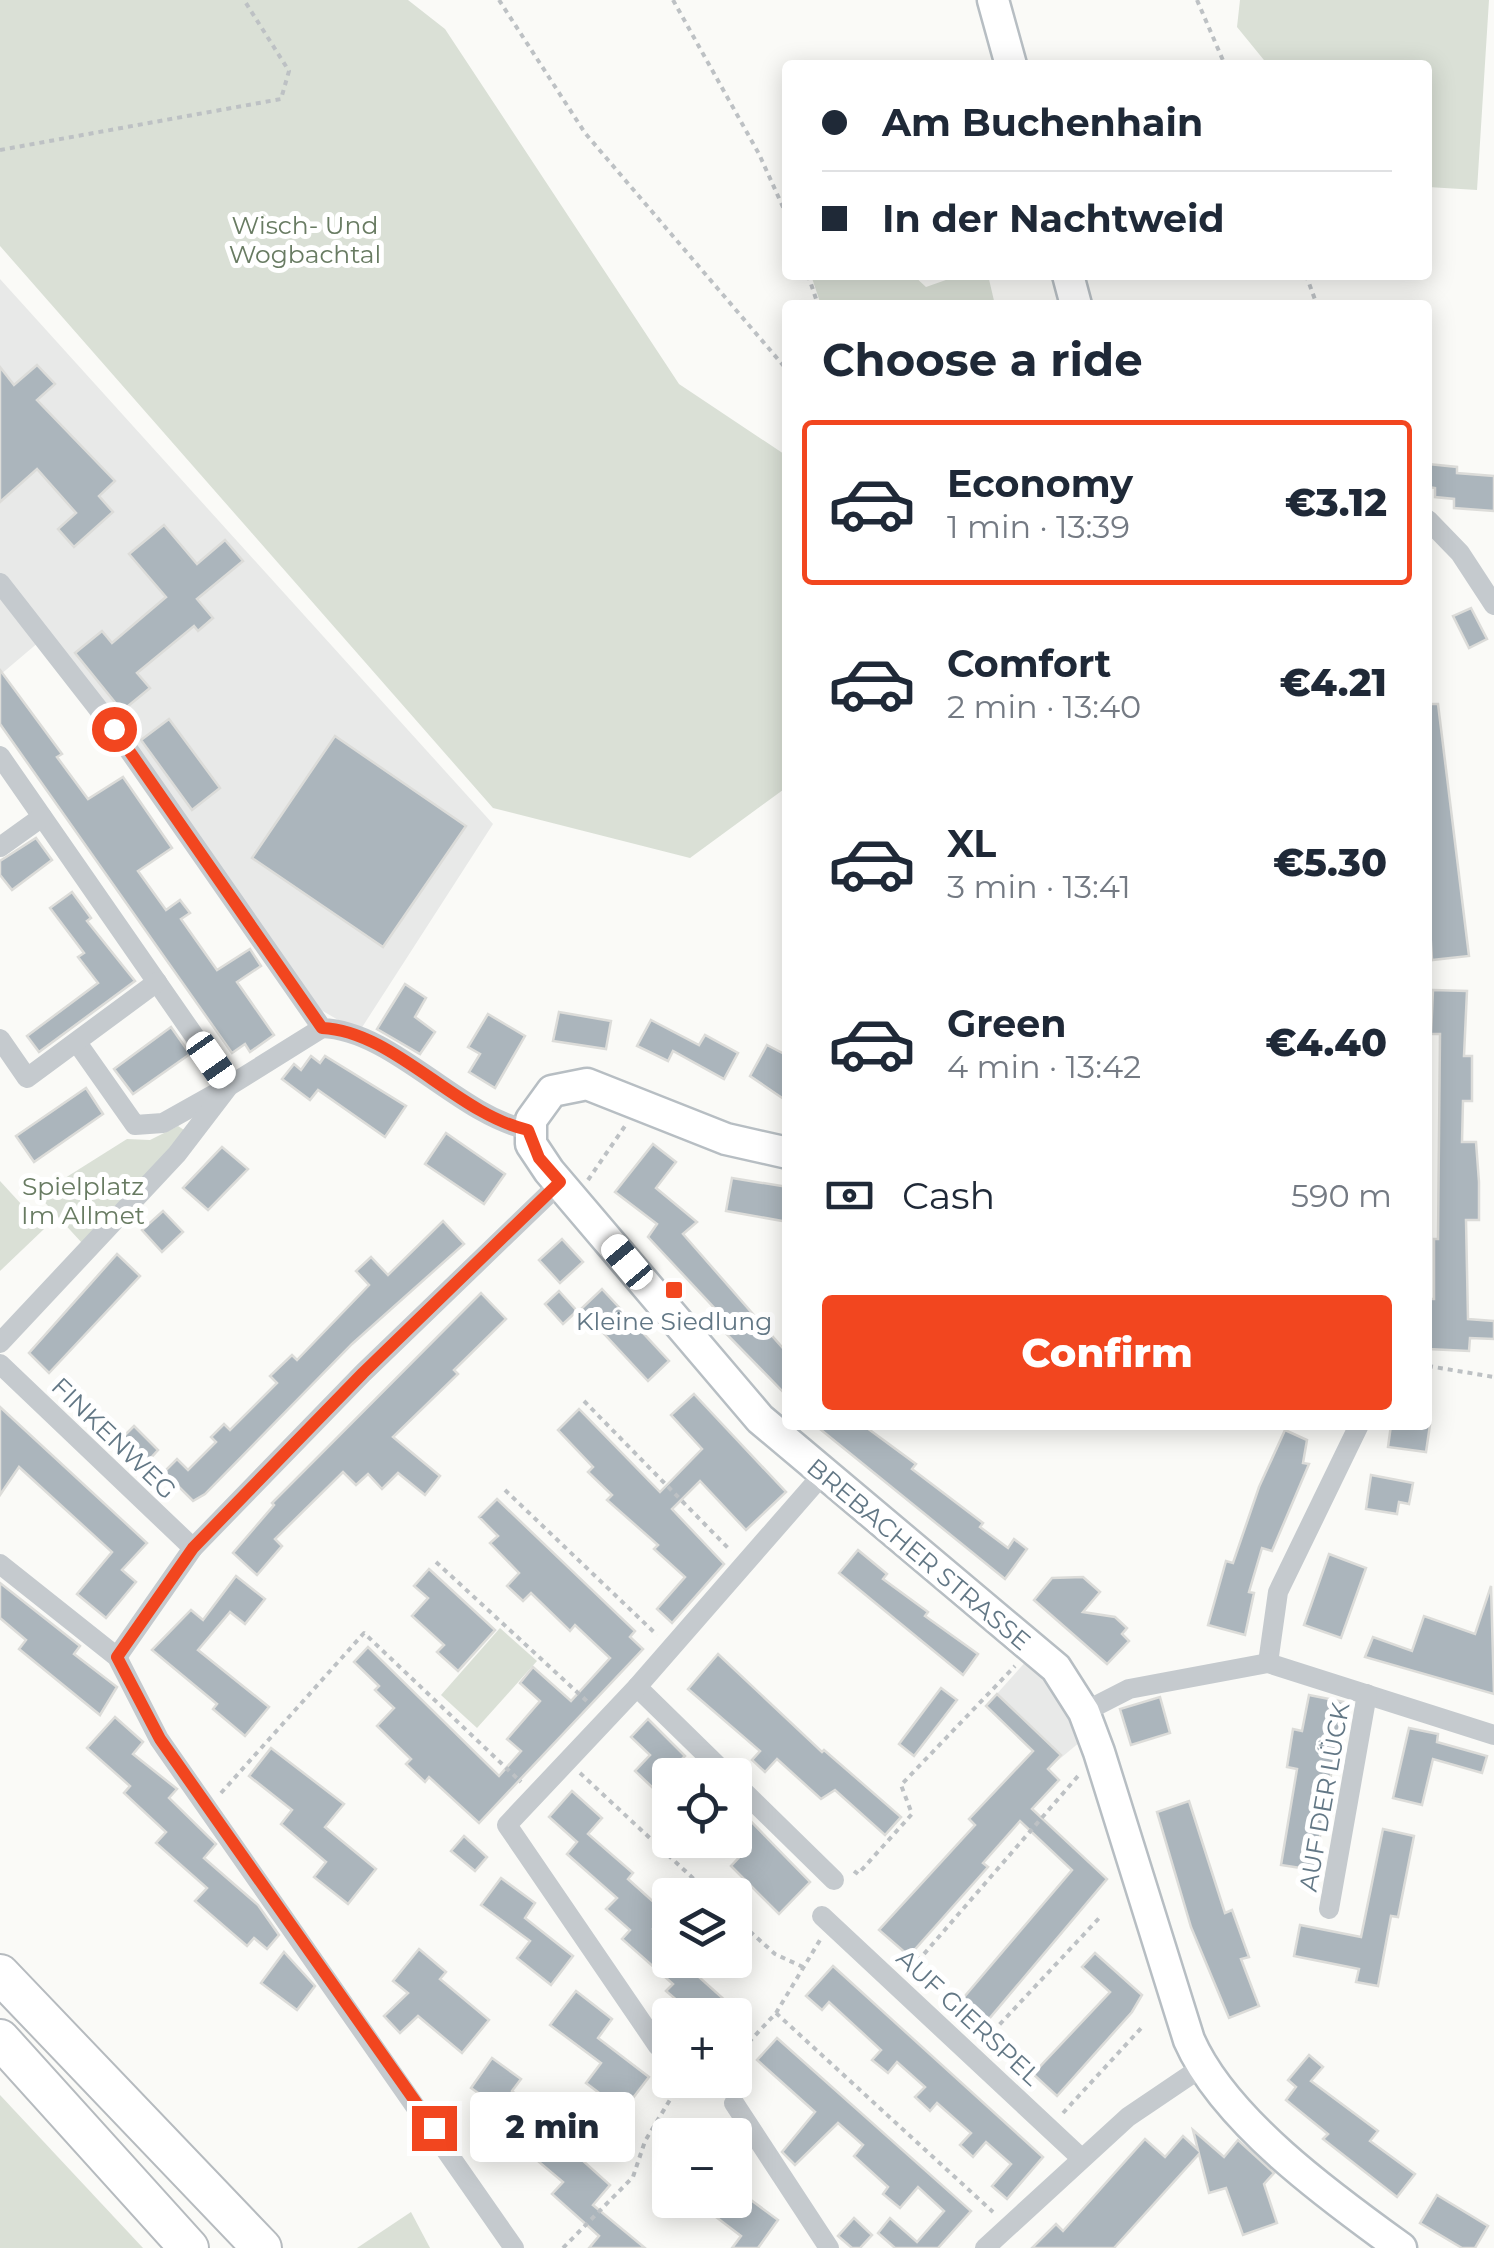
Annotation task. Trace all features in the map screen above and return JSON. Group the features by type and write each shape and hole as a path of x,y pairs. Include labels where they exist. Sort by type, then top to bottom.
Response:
{"highway":[{"path":"0,1974 262,2248"},
{"path":"0,2040 188,2248"}],"street":[{"path":"993,0 1010,60"},
{"path":"1432,524 1460,553 1494,605"},
{"path":"0,583 114,729 322,1028 362,1038 500,1124 528,1130 530,1120 552,1091 587,1084 606,1088 726,1139 782,1152"},
{"path":"0,756 228,1086"},
{"path":"0,847 42,816"},
{"path":"0,1040 27,1078 157,982"},
{"path":"78,1044 135,1125 163,1123 322,1028"},
{"path":"0,1343 177,1154 228,1086"},
{"name":"BREBACHER STRASSE","path":"528,1130 539,1158 760,1418 1056,1668 1084,1712 1099,1752 1188,2040 1202,2067 1231,2107 1356,2216 1401,2248"},
{"path":"117,1657 193,1548 363,1373 568,1192"},
{"name":"FINKENWEG","path":"0,1364 193,1548"},
{"path":"1268,1663 1278,1592 1357,1430"},
{"path":"652,2037 507,1824 636,1686 823,1474"},
{"path":"0,1564 117,1657 152,1726 514,2248"},
{"name":"AUF DER LÜCK","path":"1084,1712 1129,1689 1268,1663 1494,1734"},
{"path":"636,1686 710,1758"},
{"name":"AUF DER LÜCK","path":"1330,1908 1367,1694"},
{"path":"752,1800 834,1880"},
{"name":"AUF GIERSPEL","path":"826,1920 1080,2158"},
{"path":"985,2248 1128,2117 1202,2067"},
{"path":"734,2103 830,2248"}],"path":[{"path":"0,150 281,100 289,71 244,0"},
{"path":"499,0 585,133 782,365"},
{"path":"674,0 782,206"},
{"path":"1197,0 1223,60"},
{"path":"568,1192 640,1104"},
{"path":"1432,1367 1494,1377"},
{"path":"584,1401 744,1564"},
{"path":"505,1490 670,1647"},
{"path":"436,1562 606,1719"},
{"path":"208,1808 364,1634 534,1794"},
{"path":"834,1880 849,1867 858,1874 912,1814 901,1785 1031,1646"},
{"path":"898,1984 1099,1752"},
{"path":"566,1760 693,1878"},
{"path":"973,2054 1102,1915"},
{"path":"752,2038 776,2013 826,1920"},
{"path":"752,1934 774,1954 804,1967"},
{"path":"776,2013 1008,2226"},
{"path":"1049,2127 1144,2025"},
{"path":"563,2248 633,2177 645,2141 671,2098"}],"shaded area":[{"path":"0,279 493,824 359,1032 321,1010 46,636 0,675"},
{"path":"1036,1650 1092,1732 1050,1767 986,1706"}],"green space":[{"name":"Wisch- Und Wogbachtal","path":"0,0 408,0 445,29 679,384 782,453 782,791 690,858 493,808 0,246"},
{"path":"1240,0 1489,0 1477,190 1432,187 1432,60 1264,60 1237,27"},
{"path":"813,280 918,280 926,287 946,280 989,280 994,300 819,300"},
{"name":"Spielplatz Im Allmet","path":"178,1126 187,1132 82,1243 38,1195 127,1139 150,1140"},
{"path":"0,1181 44,1229 0,1271"},
{"path":"500,1628 537,1661 477,1728 441,1695"},
{"path":"0,2095 143,2248 0,2248"},
{"path":"411,2212 430,2248 357,2248"}],"building":[{"path":"37,365 55,384 37,400 115,481 99,496 113,512 74,547 58,529 76,513 37,469 0,502 0,367 14,385"},
{"path":"1432,464 1457,467 1457,473 1494,476 1494,511 1454,508 1454,499 1435,497"},
{"path":"164,525 197,564 225,540 243,561 197,599 213,618 198,631 194,626 137,673 150,688 122,711 75,653 102,631 112,643 166,597 129,554"},
{"path":"1471,608 1487,639 1469,648 1453,616"},
{"path":"0,670 62,754 57,757 88,799 123,777 172,848 138,871 166,910 180,900 190,913 181,919 217,970 250,949 261,966 237,982 274,1035 250,1052 245,1044 232,1053 0,724"},
{"path":"1432,704 1438,704 1469,956 1432,960"},
{"path":"169,719 220,788 192,810 141,740"},
{"path":"335,736 466,826 383,947 252,858"},
{"path":"36,838 52,860 12,890 0,875 0,861"},
{"path":"72,892 91,918 87,921 135,981 39,1052 27,1036 98,983 78,957 84,953 50,908"},
{"path":"405,984 426,998 415,1017 435,1032 420,1054 377,1029"},
{"path":"1433,990 1467,991 1464,1056 1472,1056 1472,1101 1463,1101 1462,1142 1476,1142 1479,1182 1479,1220 1466,1220 1468,1319 1494,1321 1494,1339 1470,1338 1469,1351 1432,1349 1434,1239 1438,1239 1440,1034 1432,1034"},
{"path":"559,1012 611,1021 606,1049 553,1041"},
{"path":"488,1014 525,1036 495,1088 469,1072 480,1054 468,1047"},
{"path":"651,1020 699,1045 705,1035 738,1053 724,1079 673,1051 668,1061 637,1046"},
{"path":"171,1027 190,1054 133,1094 114,1069"},
{"path":"767,1045 782,1053 782,1098 750,1076"},
{"path":"311,1056 320,1063 325,1056 406,1106 385,1137 318,1090 310,1100 282,1079 294,1064 301,1070"},
{"path":"86,1088 103,1114 34,1162 16,1136"},
{"path":"446,1133 505,1174 484,1204 425,1164"},
{"path":"653,1144 676,1162 656,1188 697,1222 683,1234 782,1347 782,1391 711,1318 718,1312 648,1237 657,1224 615,1192"},
{"path":"222,1147 248,1169 208,1210 183,1188"},
{"path":"732,1178 782,1186 782,1221 726,1211"},
{"path":"163,1211 183,1232 162,1252 142,1230"},
{"path":"443,1221 464,1244 352,1344 205,1494 193,1501 164,1472 177,1459 188,1470 216,1442 211,1437 224,1424 230,1430 277,1383 270,1376 292,1355 297,1360 369,1285 356,1271 371,1257 388,1275"},
{"path":"562,1239 583,1262 560,1283 539,1260"},
{"path":"117,1254 140,1276 49,1373 29,1353"},
{"path":"602,1289 669,1361 648,1381 581,1309"},
{"path":"559,1291 577,1311 563,1324 545,1304"},
{"path":"481,1293 506,1319 454,1370 458,1374 393,1437 440,1476 425,1495 398,1473 382,1489 368,1474 356,1485 343,1472 275,1539 282,1546 257,1575 233,1553 272,1503"},
{"path":"694,1394 786,1492 746,1530 700,1481 672,1509 724,1564 672,1623 657,1609 685,1577 654,1549 658,1545 607,1500 612,1495 588,1472 593,1467 558,1430 579,1409 660,1492 702,1449 671,1415"},
{"path":"0,1407 147,1543 122,1570 136,1582 106,1618 77,1594 112,1552 19,1467 0,1495"},
{"path":"134,1426 158,1450 138,1472 113,1447"},
{"path":"821,1430 870,1430 916,1464 912,1469 983,1523 980,1527 1008,1548 1014,1539 1027,1549 1005,1579"},
{"path":"1285,1430 1307,1440 1303,1463 1309,1464 1272,1551 1262,1548 1249,1592 1254,1593 1245,1635 1208,1625 1226,1561 1233,1563 1259,1487"},
{"path":"1390,1430 1429,1430 1426,1452 1388,1447"},
{"path":"1371,1475 1413,1483 1409,1504 1399,1502 1397,1514 1366,1509"},
{"path":"497,1499 635,1631 630,1637 643,1649 479,1823 429,1777 425,1782 406,1764 411,1759 377,1726 394,1708 375,1690 379,1686 354,1662 368,1647 499,1776 521,1751 507,1739 540,1701 520,1683 533,1667 571,1701 610,1658 575,1625 570,1631 531,1593 523,1601 507,1586 519,1573 490,1543 498,1536 479,1517"},
{"path":"858,1550 887,1574 883,1579 928,1612 925,1616 978,1654 963,1675 839,1573"},
{"path":"1329,1554 1366,1568 1341,1638 1304,1625"},
{"path":"429,1569 495,1630 458,1671 437,1652 444,1645 412,1616 428,1598 414,1586"},
{"path":"236,1576 265,1599 245,1624 230,1612 198,1650 269,1707 245,1736 213,1709 217,1704 152,1650 191,1610 203,1620"},
{"path":"1083,1577 1100,1592 1083,1612 1115,1617 1127,1628 1122,1634 1129,1641 1107,1664 1034,1600 1052,1578"},
{"path":"0,1583 80,1646 74,1654 117,1687 100,1715 19,1649 26,1640 0,1618"},
{"path":"1491,1586 1494,1694 1365,1657 1373,1637 1412,1651 1424,1616 1475,1634"},
{"path":"718,1654 822,1752 901,1817 885,1835 835,1790 821,1799 777,1759 765,1772 752,1760 760,1751 688,1689"},
{"path":"941,1688 957,1700 914,1756 899,1744"},
{"path":"997,1694 1061,1755 1048,1769 1059,1780 1032,1809 1107,1879 978,2032 953,2010 1072,1870 1020,1821 983,1863 988,1867 909,1956 879,1930 975,1825 969,1819 1033,1751 986,1706"},
{"path":"1309,1695 1344,1702 1314,1870 1281,1865 1297,1769 1287,1767 1293,1729 1302,1731"},
{"path":"1160,1697 1170,1733 1131,1745 1120,1709"},
{"path":"115,1717 143,1742 133,1754 177,1789 169,1798 216,1844 204,1858 258,1905 279,1935 267,1949 254,1938 247,1946 195,1901 207,1888 156,1843 166,1832 124,1793 130,1786 87,1748"},
{"path":"648,1719 685,1756 652,1758 652,1787 635,1771 650,1755 631,1737"},
{"path":"1409,1728 1438,1734 1437,1742 1487,1756 1482,1773 1433,1759 1422,1805 1393,1798"},
{"path":"271,1748 344,1804 325,1827 376,1869 348,1904 314,1877 326,1862 281,1824 292,1810 249,1776"},
{"path":"572,1791 602,1818 588,1834 633,1873 628,1879 652,1901 652,1965 622,1939 630,1930 606,1909 617,1898 567,1854 577,1842 549,1817"},
{"path":"1189,1801 1225,1913 1232,1910 1249,1957 1241,1959 1259,2006 1229,2018 1191,1927 1157,1812"},
{"path":"752,1822 810,1882 779,1914 752,1887 752,1878 743,1878 731,1866 738,1858 752,1858"},
{"path":"1383,1829 1414,1836 1398,1917 1391,1916 1378,1986 1356,1982 1359,1969 1294,1956 1300,1925 1361,1937"},
{"path":"464,1836 487,1857 475,1871 451,1851"},
{"path":"501,1878 535,1903 525,1918 573,1956 551,1985 517,1958 530,1941 481,1905"},
{"path":"419,1949 446,1972 440,1979 489,2020 462,2053 418,2016 400,2033 384,2016 408,1993 393,1981"},
{"path":"284,1952 315,1986 297,2010 261,1983"},
{"path":"1095,1953 1142,1995 1132,2012 1057,2096 1033,2074 1110,1992 1082,1967"},
{"path":"833,1966 1043,2157 1007,2199 992,2186 1011,2164 986,2142 973,2157 960,2145 971,2133 937,2103 930,2111 915,2097 925,2087 897,2062 888,2073 872,2060 881,2050 829,2002 822,2010 806,1996"},
{"path":"666,1978 700,1978 722,1998 674,1998 666,1991 673,1984"},
{"path":"576,1991 612,2019 598,2038 649,2077 623,2111 586,2083 601,2063 550,2025"},
{"path":"777,2038 971,2211 938,2248 895,2248 878,2233 890,2218 917,2242 944,2211 918,2187 900,2208 883,2194 888,2187 854,2156 863,2145 838,2123 795,2165 782,2152 815,2112 757,2060"},
{"path":"1309,2055 1323,2067 1311,2081 1378,2131 1370,2141 1415,2174 1397,2197 1323,2139 1328,2134 1286,2100 1296,2087 1288,2080"},
{"path":"492,2058 521,2079 512,2091 567,2137 562,2142 610,2185 593,2205 645,2248 589,2248 599,2236 552,2194 563,2182 507,2135 518,2121 471,2088"},
{"path":"1193,2130 1224,2157 1238,2140 1274,2173 1264,2184 1277,2223 1243,2235 1226,2188 1209,2193 1199,2154 1114,2248 1032,2248 1056,2224 1063,2231 1145,2139 1165,2157 1183,2136 1198,2150"},
{"path":"1437,2195 1488,2226 1475,2248 1462,2248 1420,2223"},
{"path":"752,2201 778,2220 758,2248 732,2248 741,2236 717,2218 752,2218"},
{"path":"854,2218 872,2235 860,2248 852,2248 838,2236"}],"place":[{"name":"Kleine Siedlung","path":"674,1290"}],"route":[{"path":"114,729 322,1028 352,1033 500,1124 528,1130 539,1158 560,1182 363,1373 193,1548 117,1657 160,1739 434,2128"}]}
